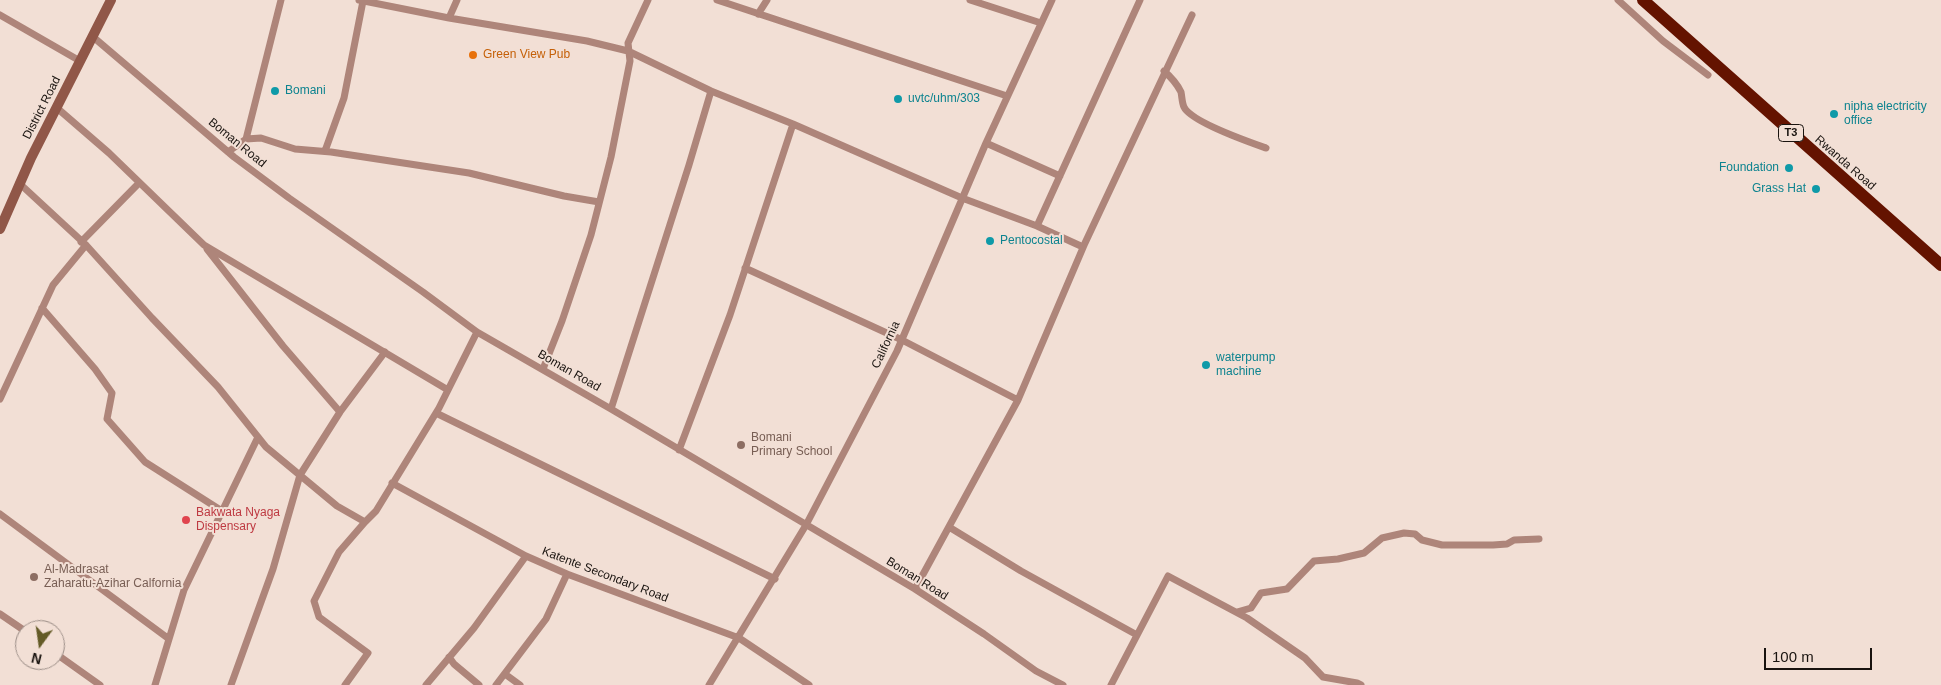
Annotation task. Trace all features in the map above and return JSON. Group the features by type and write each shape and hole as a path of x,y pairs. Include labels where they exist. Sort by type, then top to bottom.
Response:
{"highway":[{"name":"Rwanda Road","path":"1643,0 1941,265"}],"street":[{"name":"District Road","path":"0,229 31,158 111,0"},
{"path":"246,139 281,0"},
{"path":"359,0 449,18 587,41 628,51 711,91 793,124 962,198 1037,226 1083,247"},
{"path":"325,152 344,98 362,0"},
{"path":"449,18 457,0"},
{"path":"542,368 562,321 590,235 611,157 630,61 628,43 648,0"},
{"path":"717,0 1007,96"},
{"path":"758,14 766,0"},
{"path":"970,0 1041,23"},
{"name":"California","path":"710,685 806,525 902,340 986,143 1052,0"},
{"path":"1037,226 1140,0"},
{"path":"1618,0 1663,41 1708,75"},
{"path":"0,15 80,61"},
{"path":"915,590 1018,400 1083,247 1164,71 1192,15"},
{"name":"Boman Road","path":"92,36 228,152 288,198 477,332 542,368 915,590 1036,670 1063,685"},
{"path":"1164,71 1172,78 1180,92 1184,108 1193,117 1230,136 1266,148"},
{"path":"611,409 711,91"},
{"path":"57,108 109,153 204,245 284,346 340,412"},
{"path":"679,450 730,315 793,124"},
{"path":"228,152 246,139 261,138 295,149 469,173 564,196 599,202"},
{"path":"986,143 1060,176"},
{"path":"0,398 53,285 84,244 139,183"},
{"path":"20,184 84,244 218,387 266,447 337,506 365,522"},
{"path":"204,245 448,390"},
{"path":"745,268 902,340 1018,400"},
{"path":"42,308 95,369 112,393 106,420 116,432 145,462 222,512"},
{"path":"345,685 368,653 318,617 314,601 339,552 376,511 436,413 477,332"},
{"path":"231,685 273,569 300,476 340,412 385,352"},
{"path":"436,413 775,579"},
{"path":"155,685 184,590 258,436"},
{"name":"Katente Secondary Road","path":"392,483 526,556 567,574 739,638 809,685"},
{"path":"0,514 169,639"},
{"path":"949,527 1021,572 1137,635"},
{"path":"1237,612 1251,608 1261,592 1287,589 1314,561 1338,559 1364,553 1382,538 1389,536 1404,533 1415,534 1422,540 1442,545 1466,546 1476,544 1507,544 1514,540 1539,538"},
{"path":"426,685 474,628 526,556"},
{"path":"496,685 546,618 567,574"},
{"path":"1112,685 1168,576 1237,612 1275,636 1305,658 1323,677 1361,685"},
{"path":"0,614 15,625"},
{"path":"449,657 454,664 479,685"},
{"path":"65,660 100,685"},
{"path":"505,674 520,685"}],"place":[{"name":"Green View Pub","path":"473,55"},
{"name":"Bomani","path":"275,91"},
{"name":"uvtc/uhm/303","path":"898,99"},
{"name":"nipha electricity office","path":"1834,114"},
{"name":"Foundation","path":"1789,168"},
{"name":"Grass Hat","path":"1816,189"},
{"name":"Pentocostal","path":"990,241"},
{"name":"waterpump machine","path":"1206,365"},
{"name":"Bomani Primary School","path":"741,445"},
{"name":"Bakwata Nyaga Dispensary","path":"186,520"},
{"name":"Al-Madrasat Zaharatu-Azihar Calfornia","path":"34,577"}]}
